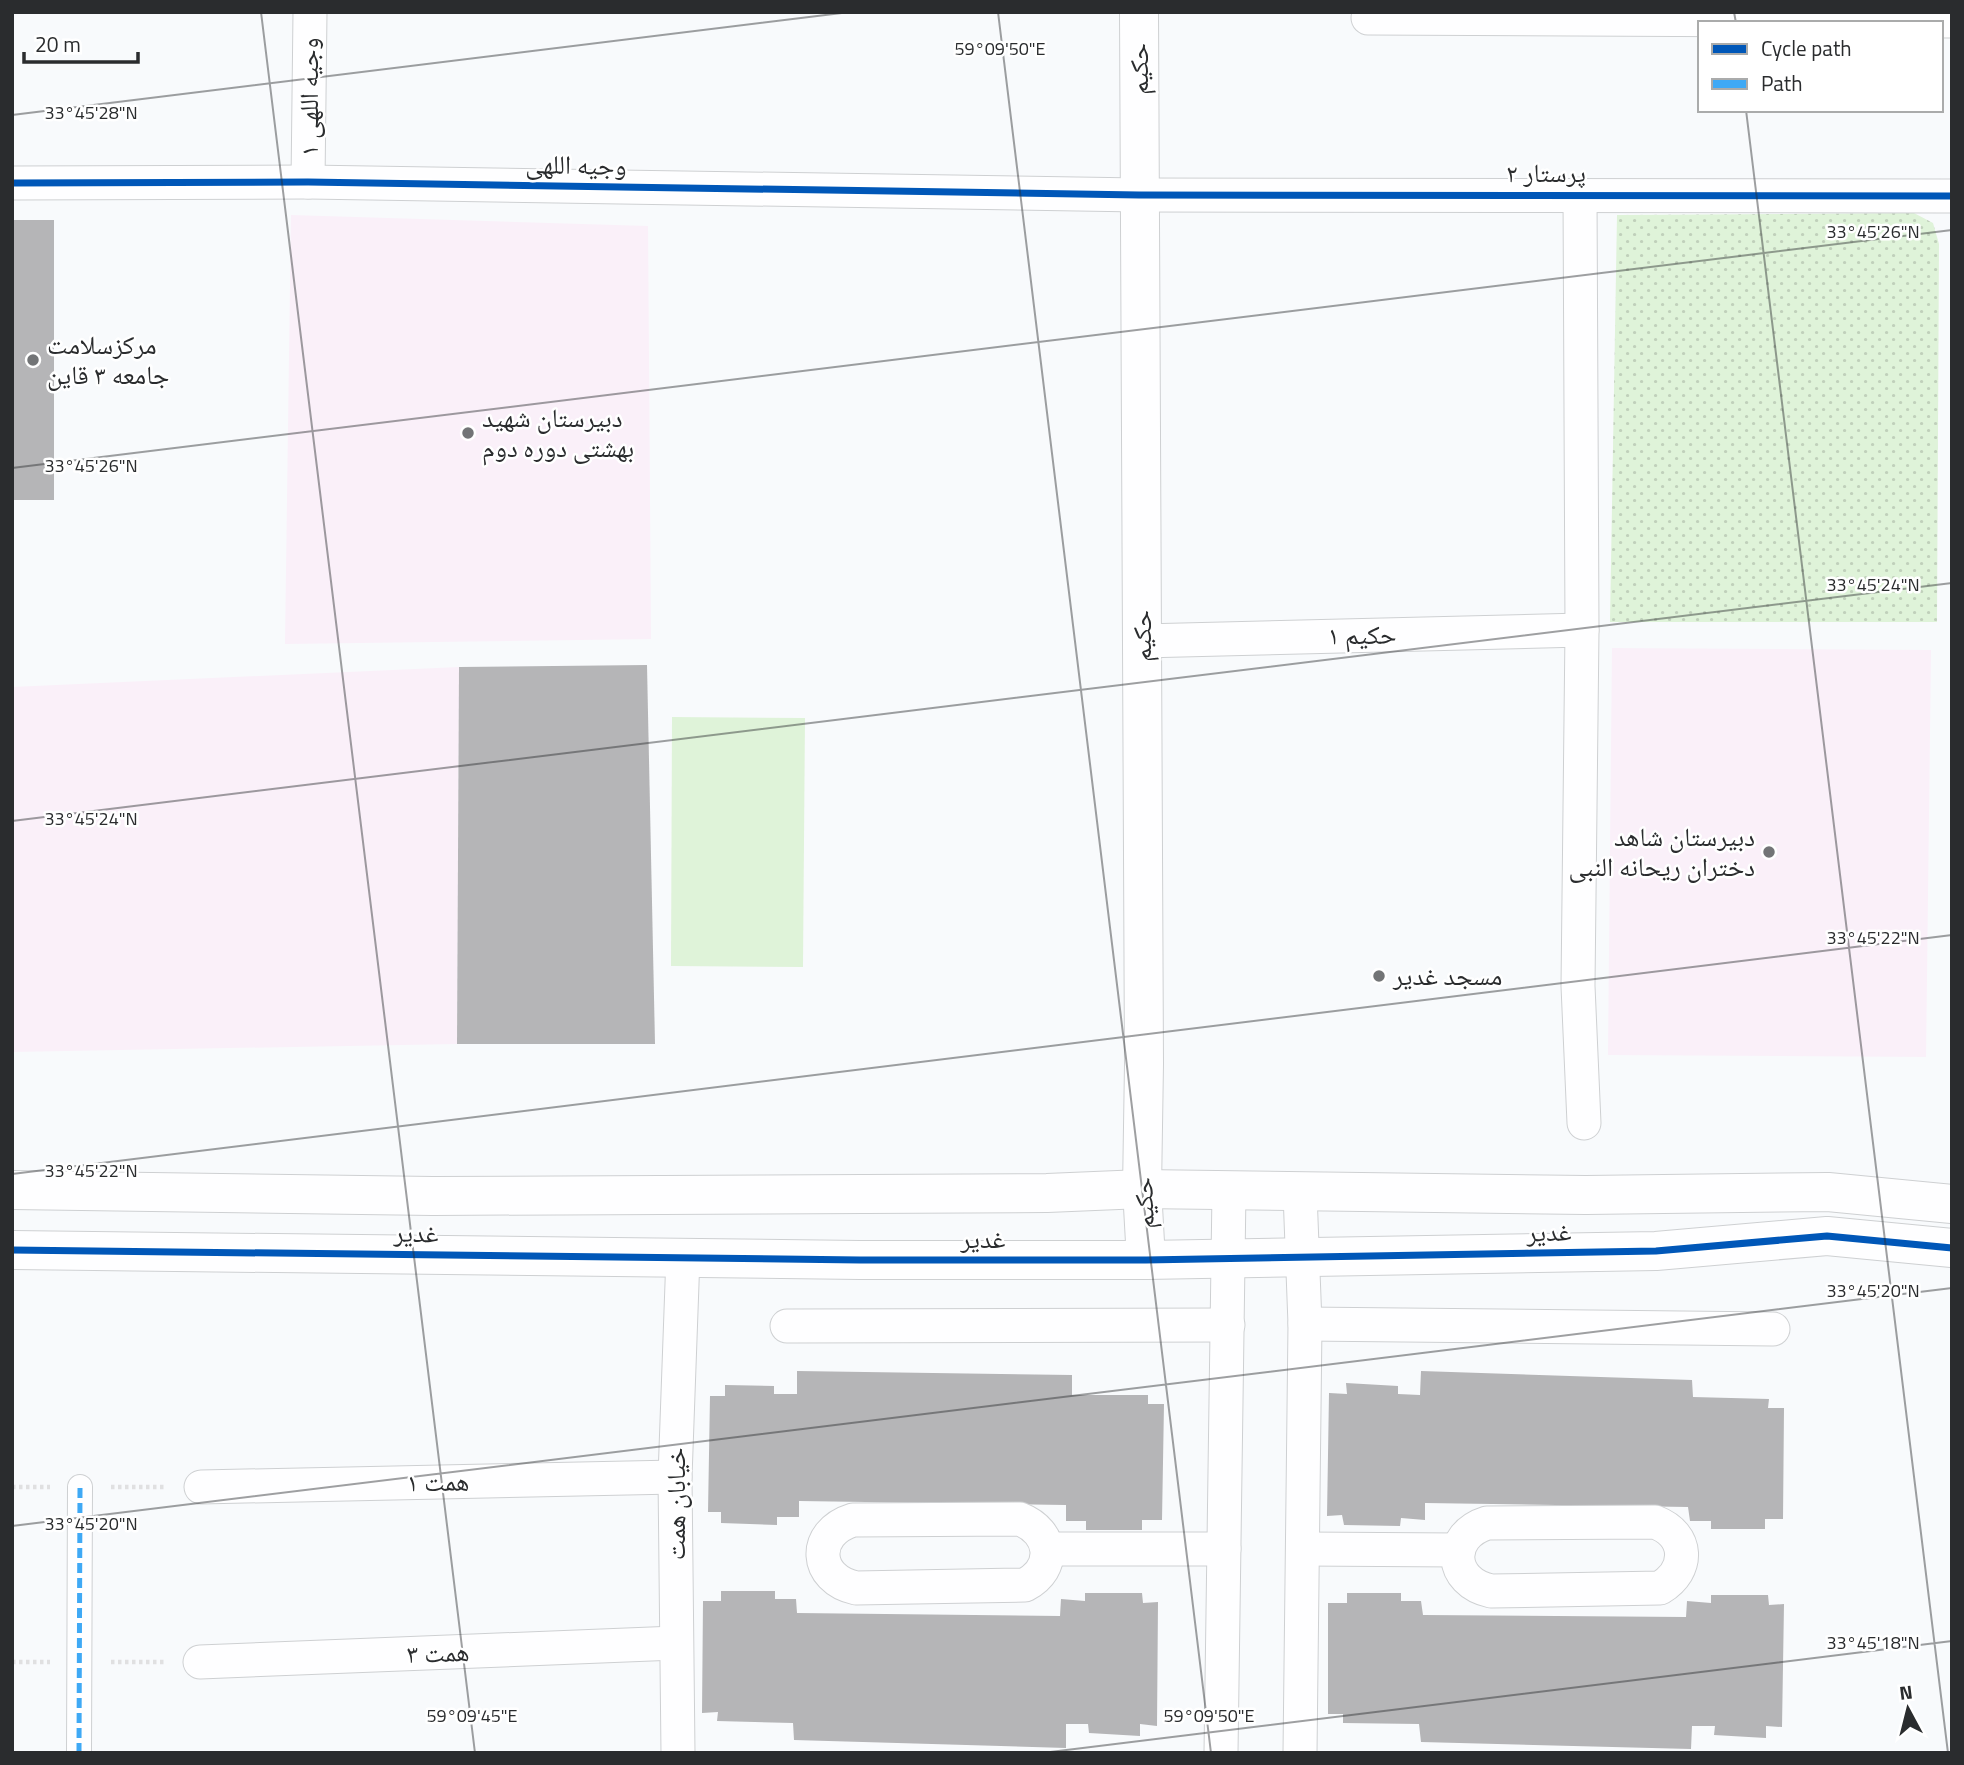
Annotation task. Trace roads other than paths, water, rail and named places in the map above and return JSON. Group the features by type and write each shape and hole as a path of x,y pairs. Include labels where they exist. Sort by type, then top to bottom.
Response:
{"street":[{"name":"وجیه اللهی ۱","path":"308,182 310,12"},
{"name":"حکیم","path":"1139,12 1142,1189 1146,1260"},
{"path":"1368,18 1952,21"},
{"name":"وجیه اللهی","path":"12,183 308,182 1139,195"},
{"path":"1580,194 1582,630 1578,986 1584,1123"},
{"name":"پرستار ۲","path":"1139,195 1952,196"},
{"name":"حکیم ۱","path":"1142,640 1582,630"},
{"name":"غدیر","path":"12,1190 433,1196 1047,1193 1142,1189 1586,1195 1828,1192 1952,1204"},
{"path":"1221,1753 1229,1191"},
{"path":"1300,1193 1305,1324 1300,1753"},
{"name":"غدیر","path":"12,1250 860,1260 1146,1260 1229,1256 1656,1251 1827,1236 1952,1248"},
{"name":"خیابان همت","path":"678,1753 675,1476 683,1256"},
{"path":"1305,1324 1773,1329"},
{"path":"787,1325 1228,1325"},
{"name":"همت ۱","path":"201,1487 675,1476"},
{"path":"79,1753 80,1487"},
{"path":"1020,1519 1039,1530 1048,1549 1043,1570 1025,1585 856,1588 835,1580 823,1560 827,1538 833,1529 853,1520 1020,1519"},
{"path":"1655,1522 1674,1532 1683,1552 1678,1573 1660,1588 1491,1591 1480,1588 1462,1574 1458,1550 1468,1531 1487,1523 1655,1522"},
{"path":"1048,1549 1224,1549"},
{"path":"1303,1549 1458,1550"},
{"name":"همت ۳","path":"200,1662 676,1643"}],"place":[{"name":"مرکزسلامت جامعه ۳ قاین","path":"33,360"},
{"name":"دبیرستان شهید بهشتی دوره دوم","path":"468,433"},
{"name":"دبیرستان شاهد دختران ریحانه النبی","path":"1769,852"},
{"name":"مسجد غدیر","path":"1379,976"}]}
